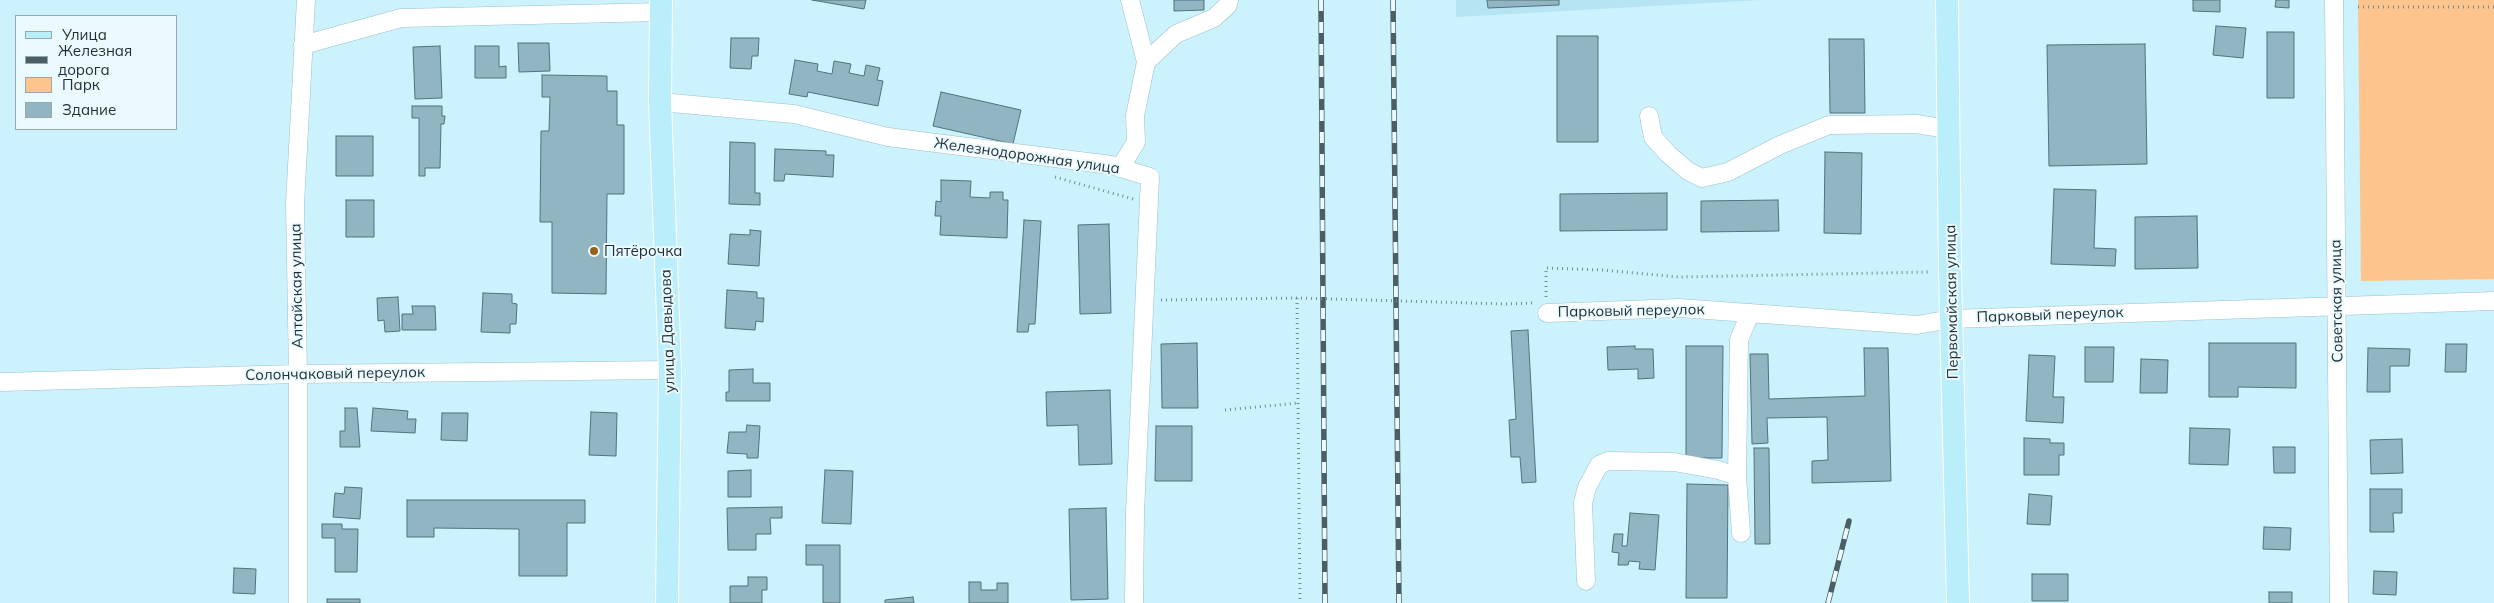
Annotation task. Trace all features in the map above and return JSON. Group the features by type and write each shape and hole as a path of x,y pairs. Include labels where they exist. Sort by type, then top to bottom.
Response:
{"main road":[{"name":"Первомайская улица","path":"1946,0 1958,603"},
{"name":"улица Давыдова","path":"661,6 660,102 670,370 667,603"}],"street":[{"name":"Алтайская улица","path":"298,603 298,374 295,204 302,45 306,0"},
{"path":"1120,168 1136,142 1135,116 1146,62 1130,0"},
{"path":"1146,62 1176,34 1214,18 1228,5 1229,0"},
{"name":"Советская улица","path":"2334,0 2339,603"},
{"path":"302,45 401,18 661,6"},
{"name":"Железнодорожная улица","path":"660,102 794,114 888,137 1120,168 1150,177 1135,512 1134,603"},
{"path":"1649,116 1653,137 1668,154 1688,171 1702,178 1728,172 1780,145 1830,125 1916,124 1948,130"},
{"name":"Парковый переулок","path":"1544,306 1679,308 1918,325 1952,319 2494,301"},
{"path":"1741,533 1737,476 1739,340 1750,313"},
{"name":"Солончаковый переулок","path":"0,382 298,374 670,370"},
{"path":"1586,581 1582,503 1587,487 1599,465 1608,461 1674,462 1718,470 1737,476"}],"path":[{"path":"2358,7 2494,7"},
{"path":"1052,176 1149,204"},
{"path":"1158,292 1158,300 1297,298 1544,306 1546,268 1602,270 1679,277 1950,272"},
{"path":"1297,298 1300,603"},
{"path":"1225,410 1298,403"}],"shaded area":[{"path":"1456,0 1761,0 1456,17"}],"green space":[{"path":"2358,0 2494,0 2494,279 2361,281"}],"building":[{"path":"812,0 866,0 864,9"},
{"path":"1174,0 1204,0 1204,10 1174,11"},
{"path":"1487,0 1559,0 1559,5 1488,8"},
{"path":"2193,0 2220,0 2220,12 2193,11"},
{"path":"2276,0 2289,0 2289,8 2275,7"},
{"path":"2216,26 2246,28 2243,58 2213,55"},
{"path":"2267,32 2294,32 2294,98 2267,98"},
{"path":"1557,36 1598,36 1598,142 1557,142"},
{"path":"731,38 759,38 758,56 752,56 751,69 730,68"},
{"path":"1829,39 1864,39 1865,113 1830,113"},
{"path":"518,43 549,43 550,71 519,72"},
{"path":"2145,44 2147,164 2049,166 2047,45"},
{"path":"440,46 442,98 415,99 413,47"},
{"path":"475,46 499,46 499,67 506,66 506,78 475,78"},
{"path":"795,60 818,64 817,71 832,74 834,61 851,64 849,73 864,76 866,65 880,68 877,80 883,81 878,106 808,92 807,97 789,94"},
{"path":"542,75 607,76 607,91 617,91 617,125 624,125 624,194 607,194 606,294 552,293 552,222 540,222 541,131 549,131 550,97 542,97"},
{"path":"941,92 1021,110 1013,144 933,126"},
{"path":"412,106 442,106 442,116 445,116 444,124 441,124 440,168 425,168 425,176 419,176 419,118 412,118"},
{"path":"336,136 373,136 373,176 336,176"},
{"path":"730,142 755,143 755,193 760,193 760,205 729,204"},
{"path":"775,149 826,151 826,155 834,155 833,177 785,174 784,181 774,181"},
{"path":"1825,152 1862,153 1861,234 1824,233"},
{"path":"941,180 971,181 970,197 990,198 990,192 1003,192 1003,200 1008,200 1007,238 940,235 941,216 935,216 936,201 941,202"},
{"path":"2054,189 2096,190 2094,248 2116,249 2115,266 2051,264"},
{"path":"1667,193 1667,230 1560,231 1560,194"},
{"path":"346,200 374,200 374,237 346,237"},
{"path":"1778,200 1779,231 1701,232 1701,201"},
{"path":"2197,216 2198,268 2135,269 2135,217"},
{"path":"1024,220 1041,221 1035,324 1029,324 1028,332 1017,332"},
{"path":"1109,224 1111,313 1080,314 1078,225"},
{"path":"750,230 761,231 759,266 728,264 730,234 750,235"},
{"path":"727,290 757,292 757,298 764,298 763,322 756,321 755,330 725,328"},
{"path":"483,293 512,294 512,303 517,304 516,324 510,324 510,333 481,332"},
{"path":"398,297 400,331 385,332 384,320 378,321 377,298"},
{"path":"412,306 435,306 436,330 402,330 402,314 413,314"},
{"path":"1528,330 1536,482 1522,483 1520,457 1511,457 1509,420 1516,419 1511,331"},
{"path":"1197,343 1198,408 1162,408 1161,344"},
{"path":"2209,343 2296,343 2296,388 2238,387 2238,397 2209,397"},
{"path":"2446,344 2467,344 2466,372 2445,372"},
{"path":"1635,346 1635,349 1653,349 1654,378 1638,379 1638,369 1608,370 1607,347"},
{"path":"1686,346 1723,346 1722,458 1686,458"},
{"path":"2085,347 2114,347 2113,382 2085,382"},
{"path":"1864,348 1888,348 1891,481 1812,483 1812,461 1828,460 1827,417 1767,418 1768,443 1752,444 1750,354 1768,354 1769,399 1865,396"},
{"path":"2368,348 2410,349 2409,366 2390,366 2390,392 2367,392"},
{"path":"2029,355 2055,356 2053,397 2064,397 2063,423 2026,421"},
{"path":"2141,359 2168,360 2167,393 2140,393"},
{"path":"753,369 753,383 770,383 770,401 726,401 726,392 729,392 729,370"},
{"path":"1110,390 1112,464 1079,465 1078,425 1047,426 1046,392"},
{"path":"345,408 357,408 360,447 340,447 340,431 345,431"},
{"path":"373,408 408,411 407,419 416,419 415,433 371,431"},
{"path":"591,412 617,413 616,456 589,455"},
{"path":"442,413 468,413 467,441 441,440"},
{"path":"747,425 760,426 758,458 747,458 747,454 727,453 729,432 746,432"},
{"path":"1156,426 1192,426 1192,481 1155,481"},
{"path":"2190,428 2230,429 2228,465 2189,464"},
{"path":"2024,438 2050,439 2050,443 2064,443 2064,455 2059,455 2059,475 2024,475"},
{"path":"2402,439 2403,473 2371,474 2370,440"},
{"path":"2273,447 2295,447 2295,473 2274,473"},
{"path":"1754,448 1769,448 1770,544 1755,544"},
{"path":"751,470 751,497 728,497 728,471"},
{"path":"825,470 853,471 851,524 822,523"},
{"path":"1687,484 1728,485 1727,598 1686,598"},
{"path":"345,487 362,488 360,519 333,517 335,493 344,494"},
{"path":"2370,489 2402,489 2402,513 2393,513 2394,532 2370,532"},
{"path":"2029,494 2052,496 2050,525 2027,524"},
{"path":"407,500 585,500 585,523 567,523 567,576 519,576 519,529 434,528 434,537 407,537"},
{"path":"782,507 782,518 770,518 771,534 756,534 756,550 728,550 727,508"},
{"path":"1106,508 1108,599 1071,600 1069,509"},
{"path":"1630,513 1659,515 1655,570 1639,569 1640,562 1629,561 1628,565 1618,565 1619,553 1612,552 1614,534 1623,534 1622,546 1627,546"},
{"path":"322,524 342,524 342,529 358,529 357,572 335,572 335,538 322,538"},
{"path":"2264,527 2291,528 2290,550 2263,549"},
{"path":"806,545 840,545 840,603 823,603 823,565 806,565"},
{"path":"234,568 256,569 255,594 233,593"},
{"path":"2374,571 2397,572 2396,595 2373,594"},
{"path":"2032,574 2068,574 2068,601 2032,601"},
{"path":"748,577 767,577 767,590 762,590 762,603 730,603 730,586 748,586"},
{"path":"969,582 981,582 981,590 997,590 997,583 1008,583 1008,603 969,603"},
{"path":"2269,592 2292,592 2292,603 2269,603"},
{"path":"913,597 914,603 885,603 885,600"},
{"path":"327,599 360,599 360,603 327,603"}],"railway":[{"path":"1321,0 1325,603"},
{"path":"1393,0 1399,603"},
{"path":"1828,603 1849,521"}],"place":[{"name":"Пятёрочка","path":"594,251"}]}
